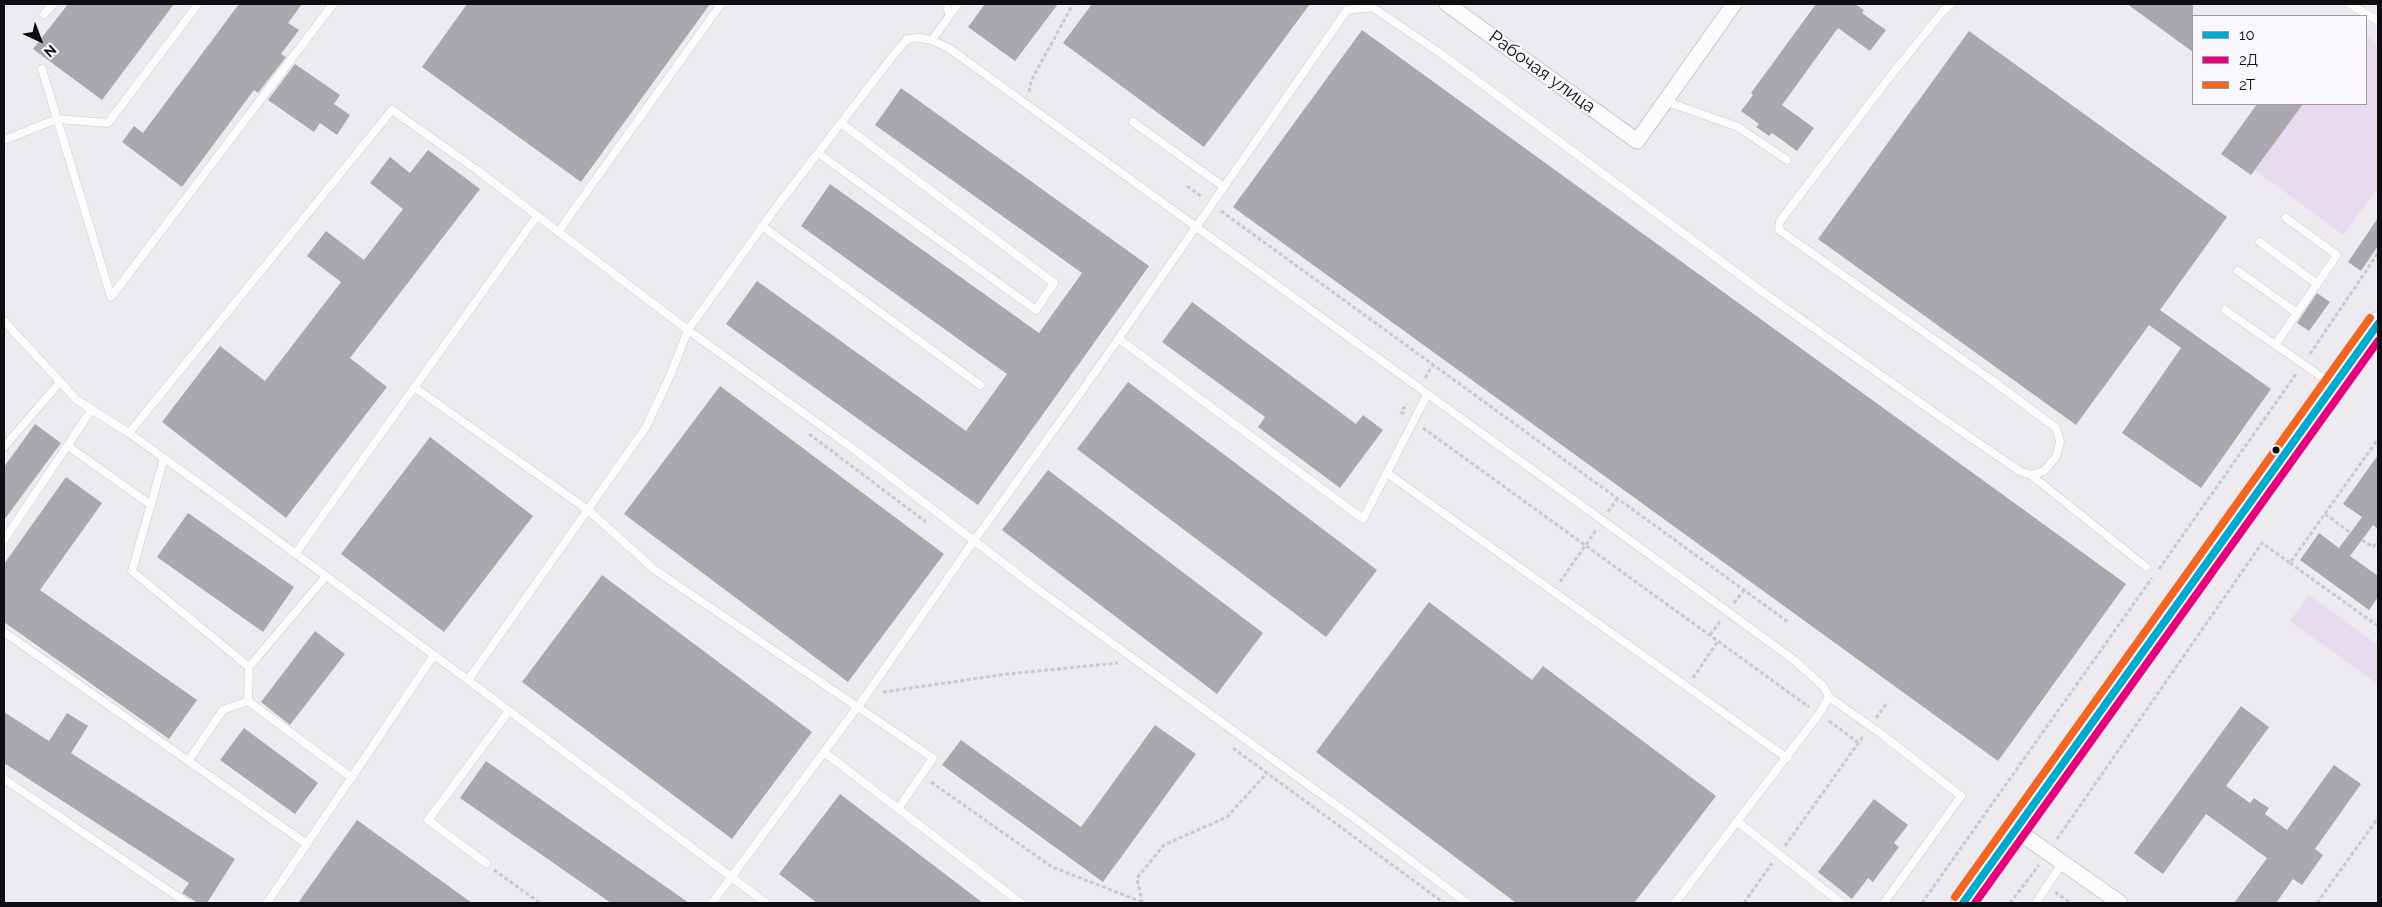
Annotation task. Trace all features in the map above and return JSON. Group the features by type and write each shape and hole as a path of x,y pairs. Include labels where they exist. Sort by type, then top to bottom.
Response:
{"main road":[{"path":"1963,903 2378,324"}],"street":[{"name":"Рабочая улица","path":"1447,4 1636,141 1665,101"},
{"path":"1665,101 1734,4"},
{"path":"2016,830 2120,903"}],"lane":[{"path":"44,14 53,4"},
{"path":"4,140 57,119 108,123 198,4"},
{"path":"42,70 111,297 333,4"},
{"path":"558,232 721,4"},
{"path":"946,4 950,15"},
{"path":"932,40 958,4"},
{"path":"1952,4 1944,10 1892,74 1780,221 1779,230 1993,381 2056,428 2060,442 2056,457 2044,471 2031,475"},
{"path":"2350,4 2376,20 2378,28"},
{"path":"712,903 858,707 1196,228 1346,7 1372,6 1440,53 1764,293 2020,472 2031,475 2146,567"},
{"path":"468,680 646,428 670,376 688,330 762,226 907,40 919,38 932,40 950,49 1794,660 1824,687 1829,697 1961,796 1884,903"},
{"path":"1665,101 1738,127 1787,160"},
{"path":"130,433 392,110 1467,903"},
{"path":"1133,122 1224,187"},
{"path":"818,153 1036,310 1054,282 841,123"},
{"path":"295,554 537,216"},
{"path":"2275,345 2337,255 2286,218"},
{"path":"762,226 980,385"},
{"path":"2260,242 2317,284"},
{"path":"2238,271 2297,313"},
{"path":"2225,310 2334,385"},
{"path":"4,321 77,400 130,433 326,576 766,903"},
{"path":"1119,338 1363,520 1427,394"},
{"path":"4,447 60,382"},
{"path":"414,387 588,510 655,570 933,758 898,809"},
{"path":"4,540 92,409"},
{"path":"68,446 151,505"},
{"path":"164,458 132,571 249,667"},
{"path":"1387,473 1787,758"},
{"path":"248,700 249,667 326,576"},
{"path":"4,632 307,844"},
{"path":"267,903 434,655"},
{"path":"1675,903 1787,758 1829,697"},
{"path":"188,761 223,710 248,700"},
{"path":"248,700 352,778"},
{"path":"486,863 428,820 509,711"},
{"path":"824,752 1021,903"},
{"path":"4,778 187,903"},
{"path":"1738,822 1780,853 1841,903"},
{"path":"2036,903 2063,862"}],"path":[{"path":"1027,105 1031,82 1073,4"},
{"path":"1188,186 1788,622"},
{"path":"1922,903 2303,364 2378,253"},
{"path":"1433,365 1401,412 1859,743"},
{"path":"2290,563 2378,439"},
{"path":"1553,592 1618,498"},
{"path":"2325,514 2351,532"},
{"path":"2362,540 2373,547 2378,541"},
{"path":"2010,903 2048,852 2262,543 2378,626"},
{"path":"1687,686 1718,641"},
{"path":"867,694 1006,674 1118,663"},
{"path":"1744,903 1888,702"},
{"path":"1142,903 1137,878 1164,845 1227,817 1276,762"},
{"path":"921,775 1052,867 1142,903"},
{"path":"2317,903 2378,818"},
{"path":"486,863 540,903"}],"shaded area":[{"path":"2367,36 2376,43 2378,52 2378,188 2343,235 2255,170 2302,105 2367,105"},
{"path":"2309,595 2378,645 2378,684 2290,621"}],"building":[{"path":"68,4 174,4 102,100 33,49"},
{"path":"239,4 302,4 288,23 299,30 281,54 286,57 258,93 254,90 182,187 122,142 134,126 143,133"},
{"path":"467,4 710,4 581,182 422,67"},
{"path":"985,4 1058,4 1015,61 968,27"},
{"path":"1092,4 1310,4 1204,147 1063,43"},
{"path":"1816,4 1855,4 1864,10 1862,13 1886,30 1870,51 1838,28 1782,105 1814,128 1797,151 1772,133 1769,136 1756,127 1759,124 1741,111 1753,95 1751,93"},
{"path":"2127,4 2193,4 2192,51"},
{"path":"1362,30 2126,584 1998,761 1233,207"},
{"path":"1969,31 2227,217 2160,310 2271,389 2201,488 2122,433 2181,348 2149,325 2076,425 1818,239"},
{"path":"295,64 340,95 334,104 350,115 337,135 320,123 314,132 268,100"},
{"path":"901,88 1149,266 978,505 726,324 757,281 966,431 1007,374 801,226 830,184 1039,333 1082,273 875,125"},
{"path":"2256,105 2302,105 2251,175 2221,154"},
{"path":"428,150 480,189 350,358 387,387 286,518 162,422 220,346 265,381 341,282 307,256 326,231 364,260 403,209 370,183 390,157 410,173"},
{"path":"2378,218 2378,246 2361,271 2348,262"},
{"path":"2317,293 2330,302 2309,331 2297,323"},
{"path":"1192,302 1356,424 1363,415 1383,430 1340,488 1258,427 1265,417 1162,342"},
{"path":"1128,382 1377,570 1326,637 1077,449"},
{"path":"720,386 944,554 848,682 624,514"},
{"path":"35,424 61,443 4,520 4,467"},
{"path":"430,437 533,516 444,632 341,554"},
{"path":"2378,455 2378,529 2373,525 2350,556 2378,576 2378,597 2369,610 2300,560 2319,533 2339,548 2362,517 2343,504"},
{"path":"1048,470 1263,633 1217,694 1002,530"},
{"path":"66,477 102,503 40,590 197,700 169,739 4,622 4,564"},
{"path":"188,513 294,587 263,632 157,557"},
{"path":"602,575 812,732 732,839 522,682"},
{"path":"1429,602 1532,680 1543,666 1716,796 1634,903 1516,903 1316,752"},
{"path":"315,631 345,654 290,725 261,702"},
{"path":"2241,706 2269,727 2226,786 2250,803 2254,798 2269,808 2265,814 2287,830 2334,765 2361,784 2315,849 2323,855 2302,885 2293,879 2276,903 2234,903 2267,858 2206,814 2163,874 2134,853"},
{"path":"4,712 49,741 67,713 88,726 71,753 235,859 207,903 198,903 182,893 189,883 4,763"},
{"path":"1155,725 1196,754 1103,882 942,765 961,740 1081,827"},
{"path":"244,728 318,783 295,814 220,760"},
{"path":"486,761 689,903 611,903 460,798"},
{"path":"840,794 983,903 817,903 779,874"},
{"path":"1874,799 1908,825 1894,843 1899,847 1873,882 1868,878 1852,899 1818,872"},
{"path":"357,820 472,903 298,903"}],"transit line":[{"name":"2Т","path":"1955,897 2370,318"},
{"name":"10","path":"1963,903 2378,324"},
{"name":"2Д","path":"1975,903 2378,341"}]}
